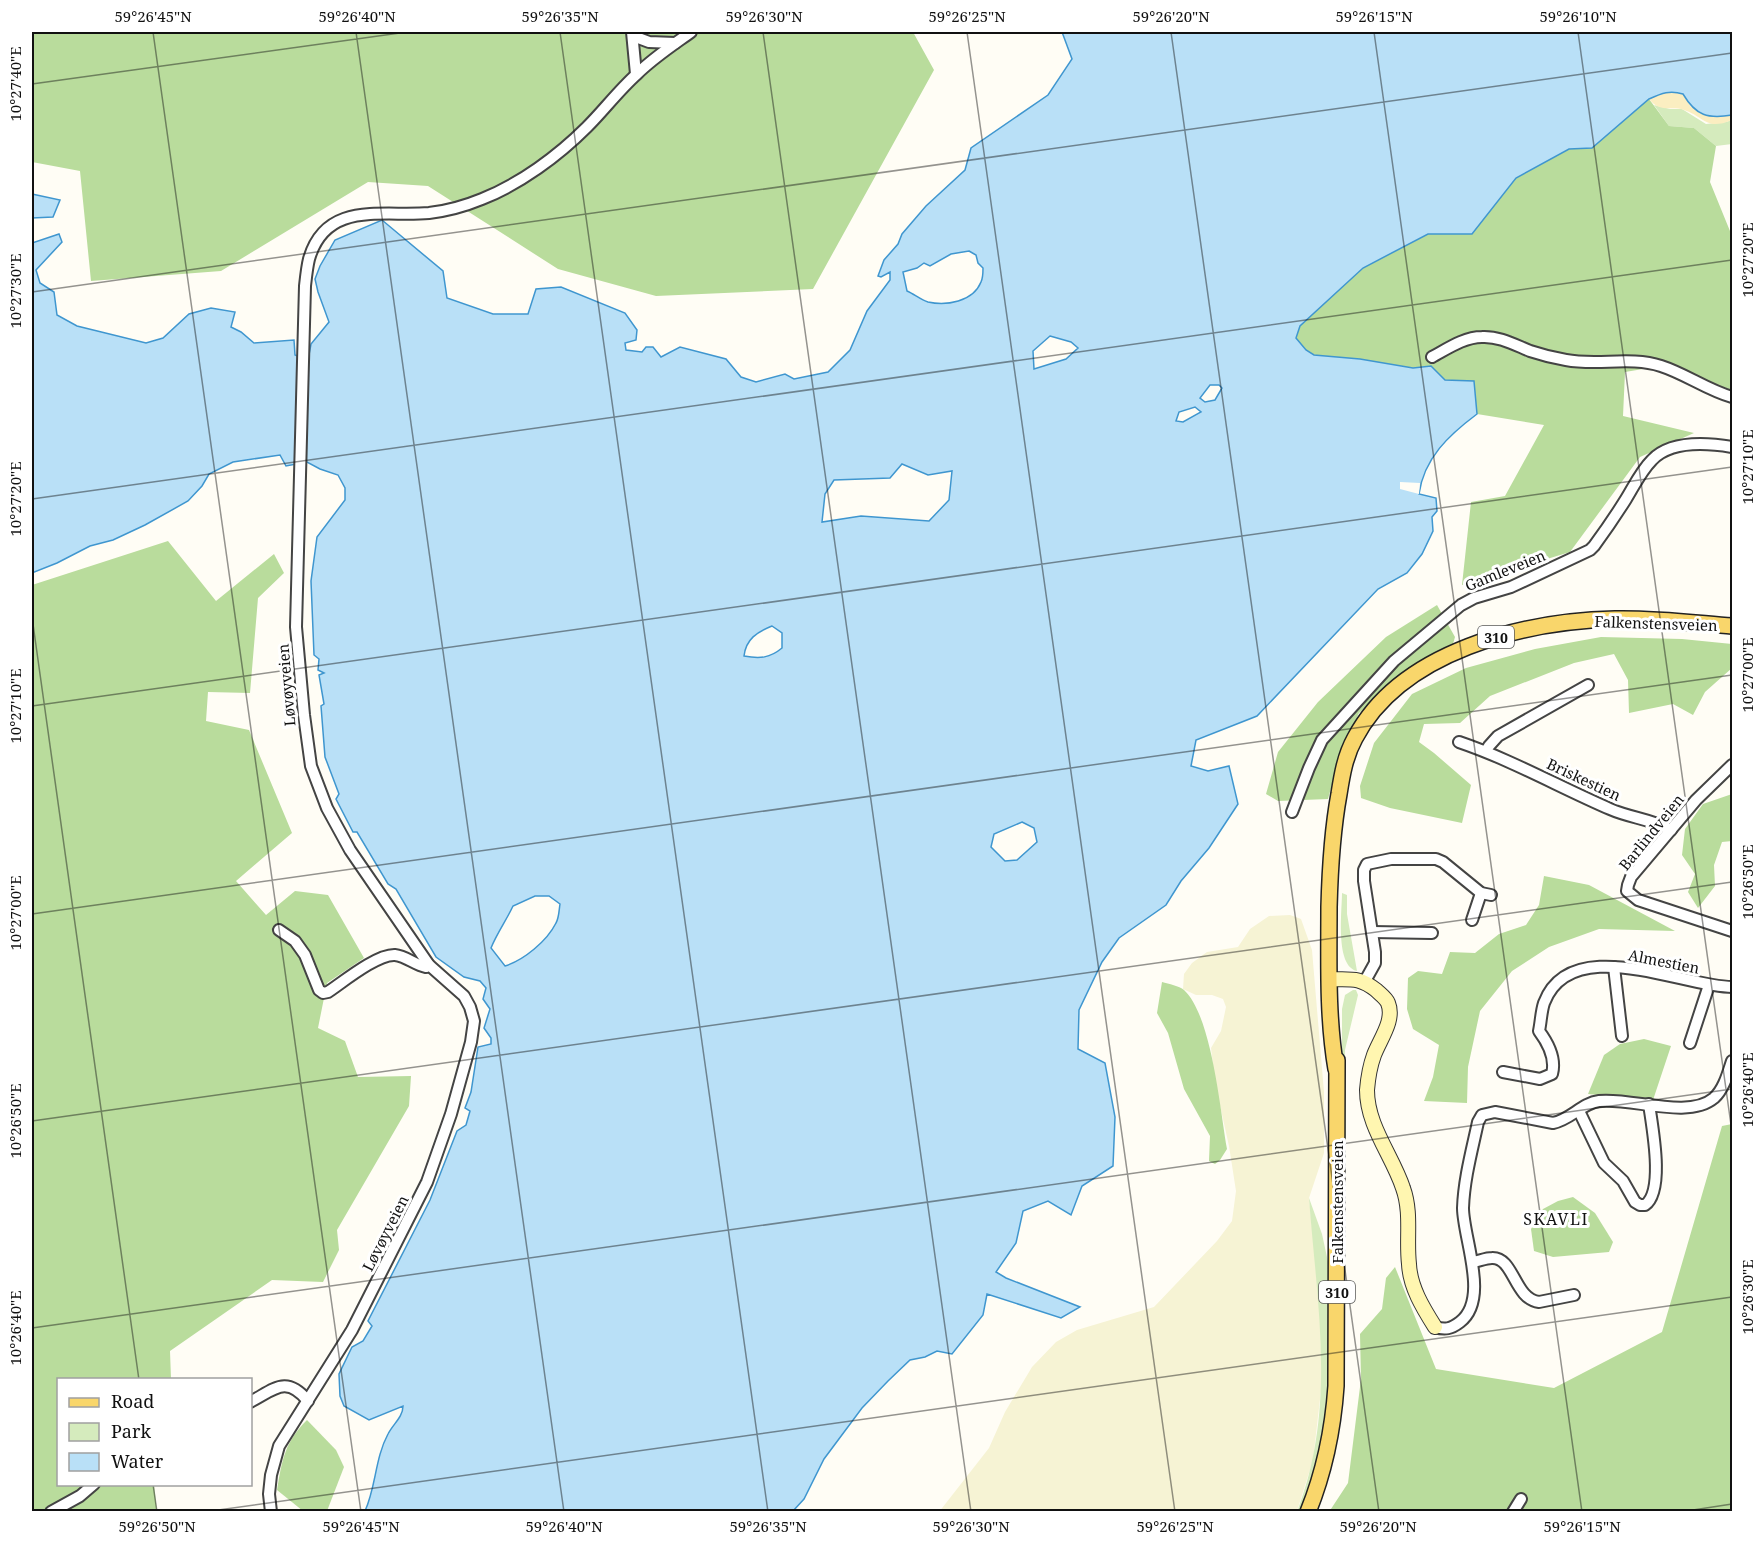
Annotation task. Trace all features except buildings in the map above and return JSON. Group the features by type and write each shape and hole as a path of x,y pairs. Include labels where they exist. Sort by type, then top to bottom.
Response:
{"main road":[{"name":"Falkenstensveien","path":"1308,1512 1327,1455 1334,1420 1336,1386 1336,1070 1331,1032 1334,979 1330,860 1334,816 1345,760 1354,739 1377,707 1392,692 1415,674 1464,648 1525,630 1584,621 1642,619 1732,626"}],"street":[{"name":"Løvøyveien","path":"271,1512 269,1494 271,1475 279,1446 352,1330 427,1182 453,1104 471,1042 474,1022 464,996 429,965 350,850 327,808 311,766 296,627 305,286 309,258 317,240 328,228 342,219 362,213 429,213 458,208 484,198 525,176 574,139 636,74 691,32"},
{"path":"632,34 649,42 675,43"},
{"path":"632,34 636,74"},
{"path":"1432,357 1469,339 1496,338 1533,352 1566,360 1594,363 1624,361 1661,366 1716,393 1732,397"},
{"name":"Gamleveien","path":"1293,812 1322,740 1394,661 1461,605 1473,598 1511,586 1594,546 1653,459 1661,453 1697,444 1732,447"},
{"path":"1486,751 1498,736 1588,686"},
{"name":"Briskestien","path":"1460,741 1606,808 1650,820 1671,830"},
{"name":"Barlindveien","path":"1732,765 1696,800 1631,877 1628,885 1628,891 1638,900 1732,931"},
{"path":"1365,981 1374,963 1375,952 1364,880 1364,870 1372,861 1436,859 1443,862 1486,894 1472,920"},
{"name":"Løvøyveien","path":"279,930 296,941 305,955 319,990 323,993 380,958 390,955 401,956 420,966 429,965"},
{"path":"1372,932 1432,933"},
{"name":"Almestien","path":"1614,967 1622,1036"},
{"name":"Almestien","path":"1503,1072 1540,1079 1552,1074 1549,1046 1539,1031 1544,1005 1550,993 1566,977 1576,973 1588,969 1614,967 1641,969 1709,985 1732,987"},
{"path":"1334,979 1365,981 1388,1002 1390,1009 1387,1026 1370,1067 1367,1092 1375,1129 1403,1187 1408,1216 1410,1273 1416,1292 1435,1327 1453,1328 1466,1317 1470,1307 1474,1279 1473,1262 1463,1209 1471,1154 1478,1122 1482,1115 1495,1112 1553,1124 1588,1105 1602,1101 1699,1106 1716,1097 1732,1060"},
{"name":"Almestien","path":"1690,1042 1709,985"},
{"path":"1579,1111 1604,1163 1623,1181 1635,1202 1640,1205 1649,1202 1652,1195 1657,1160 1649,1104"},
{"path":"1473,1262 1492,1258 1502,1262 1524,1295 1533,1301 1539,1302 1574,1295"},
{"path":"252,1401 275,1388 291,1386 308,1401"},
{"path":"51,1512 93,1486"},
{"path":"1514,1512 1521,1499"}],"shaded area":[{"path":"1290,915 1301,919 1312,950 1324,1092 1324,1153 1309,1198 1322,1324 1322,1382 1313,1460 1297,1511 939,1512 989,1448 1005,1412 1032,1367 1056,1342 1077,1330 1154,1307 1217,1241 1232,1221 1236,1191 1215,1083 1211,1048 1221,1031 1226,1007 1223,999 1212,995 1196,995 1183,989 1184,974 1192,963 1207,952 1238,947 1250,929 1269,916"}],"green space":[{"path":"32,32 913,32 934,70 813,289 656,296 558,269 428,186 368,182 221,271 91,281 80,171 32,162"},
{"path":"1649,99 1669,126 1694,128 1716,146 1710,182 1732,236 1732,390 1661,366 1625,372 1623,416 1694,433 1640,457 1570,552 1462,585 1471,502 1505,496 1544,425 1477,414 1474,381 1445,380 1431,366 1413,368 1360,359 1314,355 1306,350 1296,338 1300,326 1363,268 1428,234 1472,234 1516,178 1569,149 1592,148"},
{"path":"1654,105 1682,109 1706,124 1732,120 1732,144 1716,146 1694,128 1669,126"},
{"path":"168,541 216,601 274,554 284,573 258,598 250,693 208,692 206,721 249,730 292,833 236,881 266,915 295,891 328,895 364,958 327,983 318,1028 345,1041 358,1077 411,1076 409,1106 337,1230 339,1250 323,1282 272,1280 170,1351 171,1378 57,1378 57,1486 154,1486 157,1511 32,1511 32,585"},
{"path":"1437,605 1455,637 1453,644 1403,674 1359,713 1342,748 1328,799 1278,801 1266,794 1278,752 1318,702 1386,637"},
{"path":"1601,637 1682,639 1732,644 1732,668 1705,692 1693,715 1673,704 1629,713 1628,680 1614,654 1574,663 1490,696 1460,723 1424,724 1419,742 1471,785 1462,823 1390,808 1361,798 1360,786 1374,743 1412,694 1466,668 1535,649"},
{"path":"1732,794 1732,841 1722,842 1714,865 1715,886 1698,908 1688,892 1695,874 1682,855 1685,829 1703,804"},
{"path":"1544,876 1589,885 1675,931 1599,929 1549,947 1512,971 1480,1011 1468,1067 1467,1103 1424,1101 1433,1077 1439,1045 1413,1029 1407,1009 1408,978 1418,971 1442,974 1450,952 1475,953 1499,934 1526,925 1539,905"},
{"path":"1342,893 1347,895 1347,914 1357,971 1350,967 1343,949"},
{"path":"1162,982 1184,990 1194,1003 1202,1020 1218,1088 1227,1149 1215,1164 1209,1161 1210,1136 1184,1089 1168,1033 1157,1013"},
{"path":"1356,990 1358,995 1345,1050 1346,1165 1342,1164 1342,1009 1345,995"},
{"path":"1644,1039 1671,1046 1653,1100 1588,1094 1604,1055 1620,1044"},
{"path":"1732,1124 1732,1511 1329,1512 1348,1483 1361,1379 1360,1334 1382,1309 1386,1278 1395,1267 1436,1369 1554,1388 1662,1332 1722,1126"},
{"path":"1573,1197 1595,1213 1613,1242 1609,1252 1553,1257 1534,1251 1531,1229 1543,1209 1558,1201"},
{"path":"1309,1198 1322,1234 1330,1271 1332,1404 1326,1441 1303,1511 1297,1512 1309,1473 1317,1434 1320,1395 1319,1317"},
{"path":"307,1420 336,1450 344,1467 327,1511 303,1511 277,1490 289,1444"}],"sand":[{"path":"1672,91 1683,94 1691,107 1719,117 1732,115 1732,120 1711,124 1684,110 1662,108 1653,104 1649,99 1660,93"}],"water":[{"path":"1062,32 1732,32 1732,115 1703,114 1693,107 1683,94 1674,92 1649,99 1592,148 1569,149 1516,178 1472,234 1428,234 1363,268 1300,326 1296,338 1306,350 1314,355 1360,359 1413,368 1431,366 1445,380 1474,381 1477,414 1439,448 1426,469 1419,494 1436,498 1437,511 1432,517 1433,531 1422,554 1407,573 1378,589 1257,716 1196,740 1191,766 1208,771 1229,766 1238,804 1209,848 1181,881 1166,905 1119,938 1102,962 1079,1010 1078,1049 1105,1063 1115,1117 1113,1166 1082,1186 1071,1215 1048,1201 1023,1211 1016,1243 996,1272 1080,1307 1061,1318 987,1294 983,1315 952,1354 937,1351 925,1357 910,1360 862,1408 824,1459 804,1499 793,1511 365,1511 384,1443 401,1414 403,1406 369,1420 344,1406 340,1396 339,1374 352,1347 363,1341 372,1326 368,1321 430,1200 457,1131 466,1125 470,1111 465,1108 471,1092 478,1047 491,1044 491,1038 484,1028 490,1009 483,999 486,988 480,981 464,977 436,957 396,889 388,884 357,832 353,832 336,799 339,794 325,757 321,706 324,704 319,675 324,673 318,670 319,659 314,655 311,581 317,537 345,500 345,488 338,475 307,462 286,466 280,455 233,462 209,474 202,486 188,501 145,525 113,540 90,546 32,573 32,243 59,234 62,242 36,270 40,283 54,292 57,315 77,326 146,343 163,338 189,314 211,308 235,312 231,327 254,343 294,340 295,355 308,360 311,344 329,322 315,279 320,266 335,240 382,220 443,271 447,298 493,314 528,314 536,289 561,287 625,313 637,330 636,340 625,343 626,350 642,352 646,347 653,347 661,357 680,347 726,359 741,377 756,382 785,374 794,379 828,372 850,350 867,311 890,280 890,272 881,277 878,276 884,260 898,244 902,234 926,206 965,170 971,148 1048,95 1072,59","holes":["969,251 976,255 978,263 983,268 982,279 972,294 958,301 928,302 907,291 903,272 917,268 924,263 930,266 951,254","1050,336 1071,342 1078,348 1066,359 1034,369 1033,351","1210,385 1219,385 1222,388 1215,400 1205,402 1200,398","1195,407 1201,412 1183,422 1176,421 1179,412","902,464 928,475 952,471 949,500 929,521 861,516 822,522 825,494 834,480 890,478","772,626 782,633 782,648 764,657 744,656 747,645 762,631","1022,822 1034,828 1037,842 1017,860 1005,861 991,847 994,834","535,896 549,896 560,904 557,921 552,930 527,955 512,963 505,966 491,948 513,906"]},
{"path":"32,194 60,200 53,217 32,218"}],"pier":[{"path":"1400,482 1420,483 1419,494 1400,489"}],"district":[{"name":"SKAVLI","path":"1556,1219"}]}
